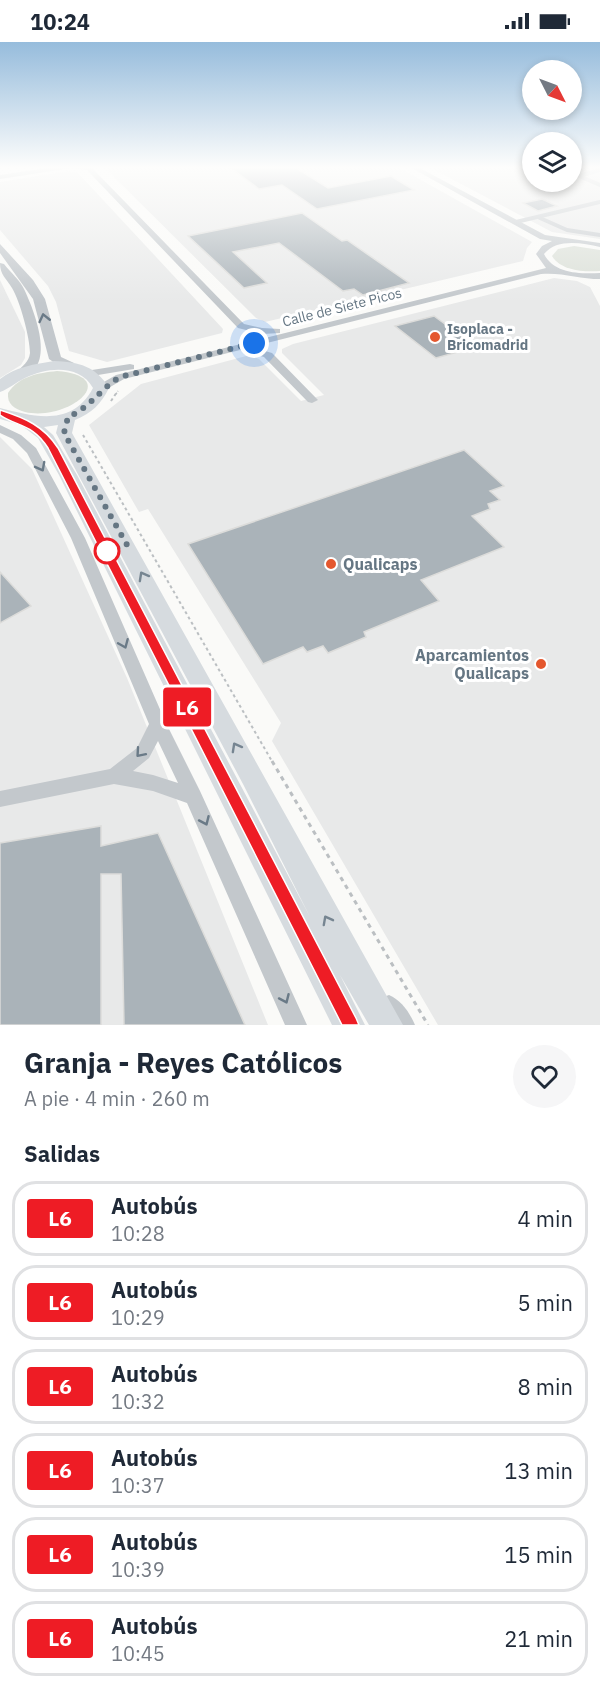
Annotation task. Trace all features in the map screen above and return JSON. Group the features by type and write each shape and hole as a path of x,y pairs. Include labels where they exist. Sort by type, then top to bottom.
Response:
{"main road":[{"path":"1,385 23,372 38,368 69,366 92,373 99,380 101,388 92,404 64,433 243,758 340,945 387,1025"},
{"path":"0,412 10,418 27,422 74,423"},
{"path":"27,422 45,435 75,491 349,1025"}],"street":[{"path":"133,212 241,326 279,334 270,345 268,354"},
{"path":"497,212 543,237 600,245"},
{"path":"543,237 548,246"},
{"path":"570,242 548,246 540,254 541,258 558,270 585,276 600,283"},
{"path":"0,247 29,282 39,299 55,360 69,366"},
{"name":"Calle de Siete Picos","path":"279,334 531,268 539,264 541,258"},
{"path":"0,266 18,288 30,322 36,353 33,363 23,372"},
{"name":"Calle de Siete Picos","path":"92,373 233,345 541,271 558,270"},
{"path":"585,276 600,276"},
{"path":"241,326 233,345 268,354 312,400"},
{"name":"Calle de Siete Picos","path":"101,388 120,377 233,345"},
{"path":"0,428 17,436 32,451 78,538 158,724 194,797 296,1025"},
{"path":"75,491 78,538"},
{"path":"114,777 143,753 158,724"},
{"path":"0,799 114,777 153,783 194,797"},
{"path":"340,945 404,1025"}],"lane":[{"path":"516,222 560,212"},
{"path":"539,217 567,230 600,235"}],"path":[{"path":"74,423 385,956 428,1025"}],"shaded area":[{"path":"0,212 114,212 223,329 222,333 107,362 69,351 56,302 48,286 0,230"},
{"path":"149,212 478,212 532,242 527,248 523,261 265,322 256,318"},
{"path":"514,212 600,212 600,239 552,232"},
{"path":"574,246 600,250 600,271 580,271 567,268 552,256 558,249"},
{"path":"554,278 577,281 590,287 600,306 600,1025 438,1025 272,741 281,723 148,509 139,512 89,425 141,384 250,355 259,359 301,401 324,395 282,353 282,349 293,344"},
{"path":"0,280 25,332 25,358 21,365 0,378"},
{"path":"57,371 77,375 86,381 87,389 82,398 57,411 41,413 21,411 10,403 8,393 23,379 36,374"},
{"path":"0,437 32,469 127,678 268,1025 0,1025"}],"building":[{"path":"302,213 342,241 347,240 409,283 363,295 354,289 343,291 279,243 233,252 267,283 244,288 188,236"},
{"name":"Isoplaca - Bricomadrid","path":"434,316 476,347 436,358 395,326"},
{"name":"Qualicaps","path":"464,450 504,486 490,491 500,500 488,504 490,509 472,516 504,547 421,580 439,601 364,632 366,637 328,653 323,646 307,652 303,647 263,664 188,544"},
{"path":"0,572 31,606 0,623"},
{"path":"101,826 101,846 158,833 245,1025 124,1025 121,874 101,874 101,1025 0,1025 0,843"}],"bus line":[{"name":"L6","path":"0,413 27,422 45,435 53,448 349,1025"}],"place":[{"name":"Isoplaca - Bricomadrid","path":"435,337"},
{"name":"Qualicaps","path":"331,564"},
{"name":"Aparcamientos Qualicaps","path":"541,664"}],"route":[{"path":"107,551 127,545 64,433 68,417 92,404 101,388 120,377 254,343"}]}
